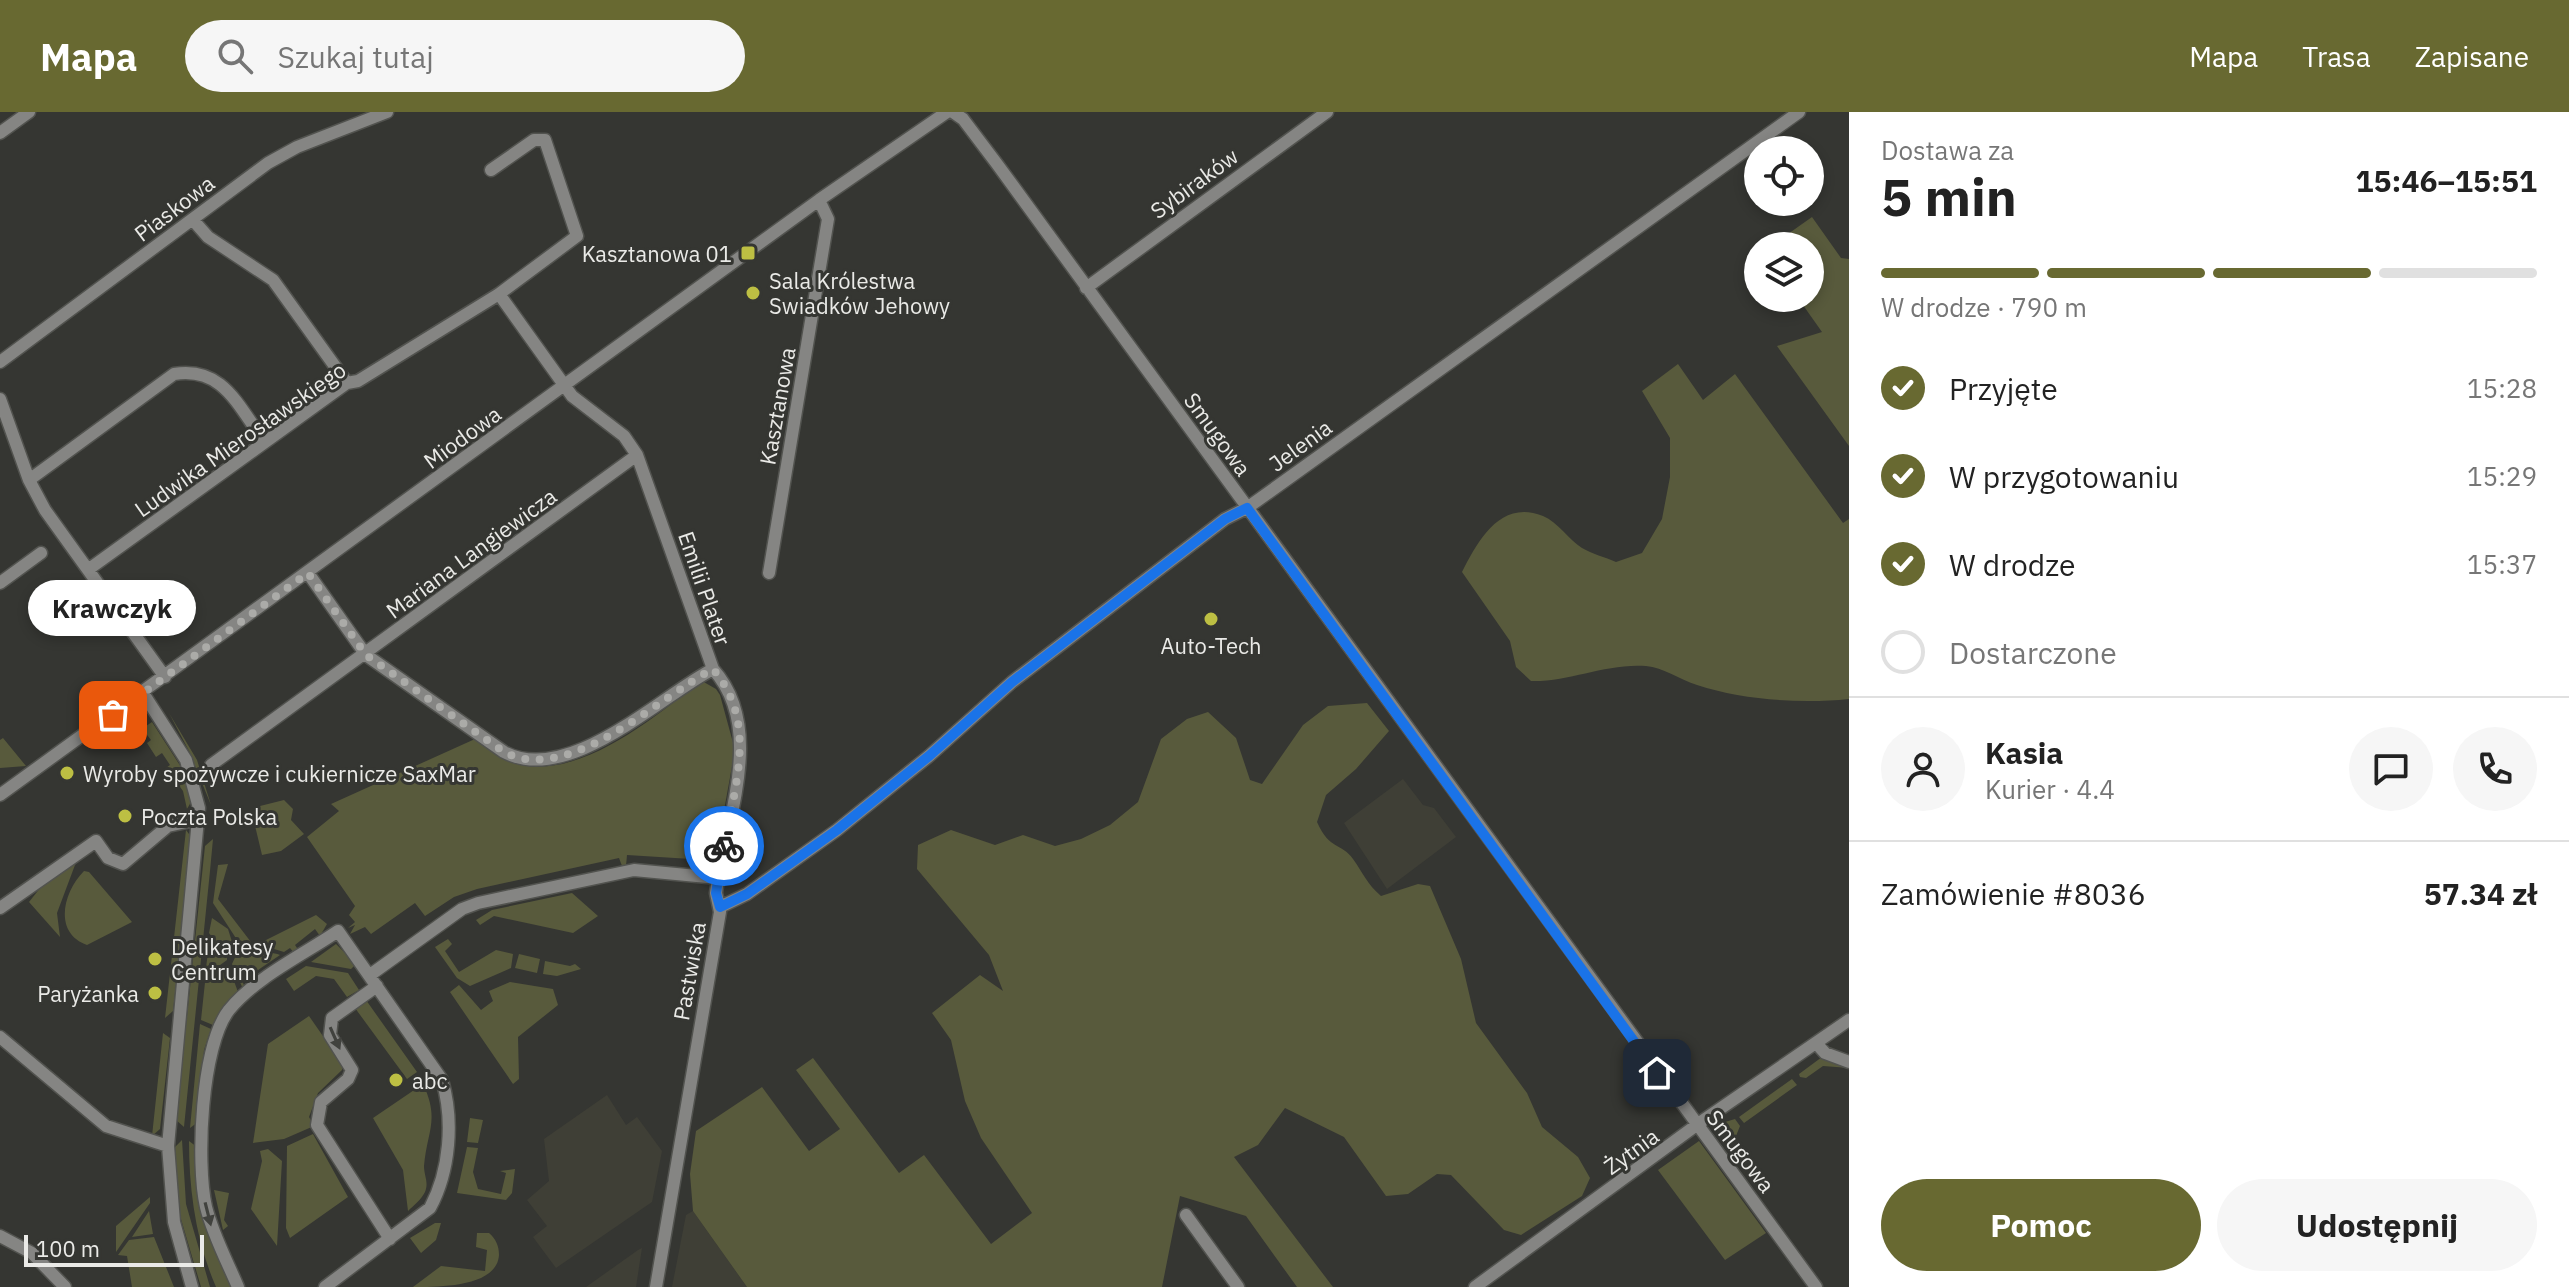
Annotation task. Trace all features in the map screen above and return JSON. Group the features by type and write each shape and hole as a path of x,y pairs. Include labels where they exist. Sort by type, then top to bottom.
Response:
{"street":[{"path":"0,133 29,112"},
{"name":"Piaskowa","path":"0,362 268,163 297,147 387,112"},
{"name":"Miodowa","path":"0,795 566,387 819,200 950,112"},
{"name":"Smugowa","path":"950,112 963,119 1816,1287"},
{"name":"Sybiraków","path":"1086,288 1327,112"},
{"name":"Jelenia","path":"720,907 747,894 837,830 929,756 1012,682 1225,519 1247,508 1799,112"},
{"name":"Ludwika Mierosławskiego","path":"89,569 347,383 358,381 499,294 577,236 545,140 534,140 491,170"},
{"name":"Kasztanowa","path":"769,573 828,219 819,200"},
{"path":"193,220 208,237 273,280 347,383"},
{"path":"499,294 566,387"},
{"path":"29,480 174,374 197,371 221,383 265,442"},
{"name":"Emilii Plater","path":"308,573 366,655 504,752 530,761 550,761 598,739 713,669 637,455 624,436 572,396 566,387"},
{"path":"0,399 29,480 45,510 165,677"},
{"name":"Mariana Langiewicza","path":"211,765 637,455"},
{"path":"0,583 41,553"},
{"name":"Pastwiska","path":"656,1287 720,907 716,899 718,878 741,742 735,701 713,669"},
{"path":"143,693 186,760 194,779 200,819 168,1146 174,1222 192,1287"},
{"path":"0,908 96,841 108,858 123,864 168,826 200,819"},
{"path":"390,1239 317,1125 321,1102 348,1079 352,1070 330,1035 332,1018 373,980 462,909 478,903 634,870 718,878"},
{"path":"238,1287 211,1226 205,1203 202,1136 210,1051 227,1014 241,997 338,931 442,1080 449,1104 450,1127 437,1195 430,1208 325,1287"},
{"name":"Żytnia","path":"1475,1287 1698,1124 1849,1020"},
{"path":"0,1037 106,1126 168,1146"},
{"path":"1816,1043 1828,1055 1849,1062"},
{"path":"1186,1215 1238,1287"},
{"path":"0,1236 32,1253 65,1287"}],"shaded area":[{"path":"1403,779 1423,805 1434,808 1456,837 1387,889 1344,823"},
{"path":"607,1095 626,1125 637,1117 662,1151 652,1202 556,1268 533,1237 547,1226 527,1200 549,1181 544,1139"},
{"path":"693,1211 747,1287 672,1287 686,1215"},
{"path":"642,1248 636,1287 586,1287 638,1250"}],"green space":[{"path":"1812,217 1823,232 1791,232"},
{"path":"1824,234 1841,258 1849,259 1849,446 1777,346 1822,332 1808,312 1824,312"},
{"path":"1678,364 1703,400 1735,374 1843,523 1849,519 1849,699 1792,701 1733,694 1697,685 1646,666 1617,667 1560,679 1531,681 1516,667 1510,641 1462,572 1483,536 1492,526 1514,513 1528,512 1543,516 1582,548 1616,562 1642,553 1662,519 1670,477 1670,438 1642,391"},
{"path":"702,681 720,695 735,750 717,849 710,868 691,870 691,859 627,855 626,866 622,866 619,858 477,889 454,897 425,916 415,903 371,934 365,927 350,934 355,925 348,928 355,922 349,915 355,906 307,837 339,811 331,804 475,739 498,755 523,765 547,766 571,762 595,753 641,726"},
{"path":"1367,703 1389,731 1356,769 1326,795 1317,822 1326,838 1349,854 1381,896 1418,884 1430,886 1461,959 1476,1023 1527,1093 1542,1127 1578,1157 1590,1178 1582,1196 1521,1235 1504,1230 1451,1175 1437,1174 1408,1194 1386,1196 1344,1137 1285,1108 1258,1145 1234,1157 1333,1287 1297,1287 1246,1216 1180,1196 1162,1287 747,1287 693,1211 690,1174 696,1131 762,1087 809,1151 840,1129 796,1070 813,1058 899,1173 924,1155 991,1244 1032,1213 981,1138 965,1101 951,1040 932,1013 980,975 1003,991 989,955 917,869 918,845 951,830 995,845 1023,835 1055,846 1081,839 1110,825 1138,802 1161,739 1187,719 1208,712 1236,738 1250,780 1262,784 1303,725 1328,706"},
{"path":"169,713 197,760 211,805 189,751"},
{"path":"140,718 146,726 152,722 181,767 191,802 187,809 183,791 166,768 170,765 162,753 156,757 147,743 151,740 144,731 139,734 132,724"},
{"path":"3,738 26,766 0,768 0,740"},
{"path":"284,800 293,809 291,820 304,834 281,851 262,855 252,813 260,806"},
{"path":"186,830 192,838 173,1011 165,1018"},
{"path":"213,839 184,1127 176,1120 205,846"},
{"path":"78,857 57,913 60,937 29,902 48,878"},
{"path":"228,864 218,899 254,946 316,915 327,924 320,936 315,929 295,945 299,951 295,954 290,948 284,952 274,949 254,953 243,949 213,903 218,865"},
{"path":"84,871 89,872 132,922 87,945 69,931 65,911 71,890"},
{"path":"572,893 598,916 573,933 494,916 480,925 476,920 492,910"},
{"path":"212,918 228,929 233,945 227,949 227,960 216,968 206,968 208,952 216,942 209,933"},
{"path":"448,939 452,944 445,951 459,972 496,950 513,954 511,968 470,986 457,978 435,947"},
{"path":"336,944 356,964 351,969 311,962"},
{"path":"238,951 249,955 280,955 242,981 243,989 232,964"},
{"path":"519,954 540,959 537,973 515,968"},
{"path":"545,961 570,966 575,964 581,969 557,976 543,974"},
{"path":"228,965 238,992 213,1025 201,1020 206,973"},
{"path":"306,966 348,973 359,990 347,997 334,979 316,976 294,991 286,979"},
{"path":"510,982 553,989 558,1005 518,1037 519,1079 513,1084 450,992 459,985 481,1010 493,1001 489,991"},
{"path":"366,1000 417,1072 407,1079 355,1008"},
{"path":"309,1016 343,1065 342,1070 318,1093 309,1117 314,1126 284,1139 253,1143 268,1044"},
{"path":"200,1024 211,1029 204,1050 198,1122 190,1128"},
{"path":"163,1033 170,1038 160,1129 152,1136"},
{"path":"1822,1057 1849,1068 1823,1066 1806,1078 1800,1077 1799,1074"},
{"path":"1792,1079 1797,1085 1744,1123 1739,1117"},
{"path":"423,1084 432,1117 424,1166 427,1185 422,1198 408,1211 403,1170 373,1118"},
{"path":"470,1118 483,1120 478,1143 467,1142"},
{"path":"1735,1119 1740,1126 1730,1151 1746,1175 1714,1131"},
{"path":"313,1134 348,1197 290,1238 286,1228 287,1146"},
{"path":"182,1140 186,1204 210,1287 201,1287 178,1209 175,1147"},
{"path":"189,1141 197,1147 200,1195 234,1287 216,1287 203,1252 192,1197"},
{"path":"1699,1141 1766,1233 1725,1260 1658,1170"},
{"path":"467,1147 478,1148 473,1172 478,1189 501,1194 506,1173 500,1171 515,1169 512,1193 506,1200 457,1193"},
{"path":"268,1149 282,1161 277,1246 251,1209 262,1161 260,1151"},
{"path":"214,1190 229,1193 224,1220 228,1226 223,1230"},
{"path":"150,1197 150,1203 116,1252 116,1226"},
{"path":"149,1211 153,1234 132,1237"},
{"path":"435,1223 441,1223 436,1240 421,1253 410,1238"},
{"path":"477,1233 489,1233 498,1246 496,1266 489,1274 465,1283 413,1287 441,1266 485,1271 487,1250 476,1247"},
{"path":"154,1237 174,1287 132,1287 127,1256 118,1255 129,1240"}],"way so far":[{"path":"113,715 308,573 366,655 504,752 530,761 550,761 598,739 641,717 713,669 735,701 741,727 739,762 724,846"}],"place":[{"name":"Kasztanowa 01","path":"748,253"},
{"name":"Sala Królestwa Swiadków Jehowy","path":"753,293"},
{"name":"Auto-Tech","path":"1211,619"},
{"name":"Krawczyk","path":"113,715"},
{"name":"Wyroby spożywcze i cukiernicze SaxMar","path":"67,773"},
{"name":"Poczta Polska","path":"125,816"},
{"name":"Delikatesy Centrum","path":"155,959"},
{"name":"Paryżanka","path":"155,993"},
{"name":"abc","path":"396,1080"}],"route":[{"path":"724,846 716,893 720,907 747,894 837,830 929,756 1012,682 1225,519 1247,508 1657,1073"}]}
